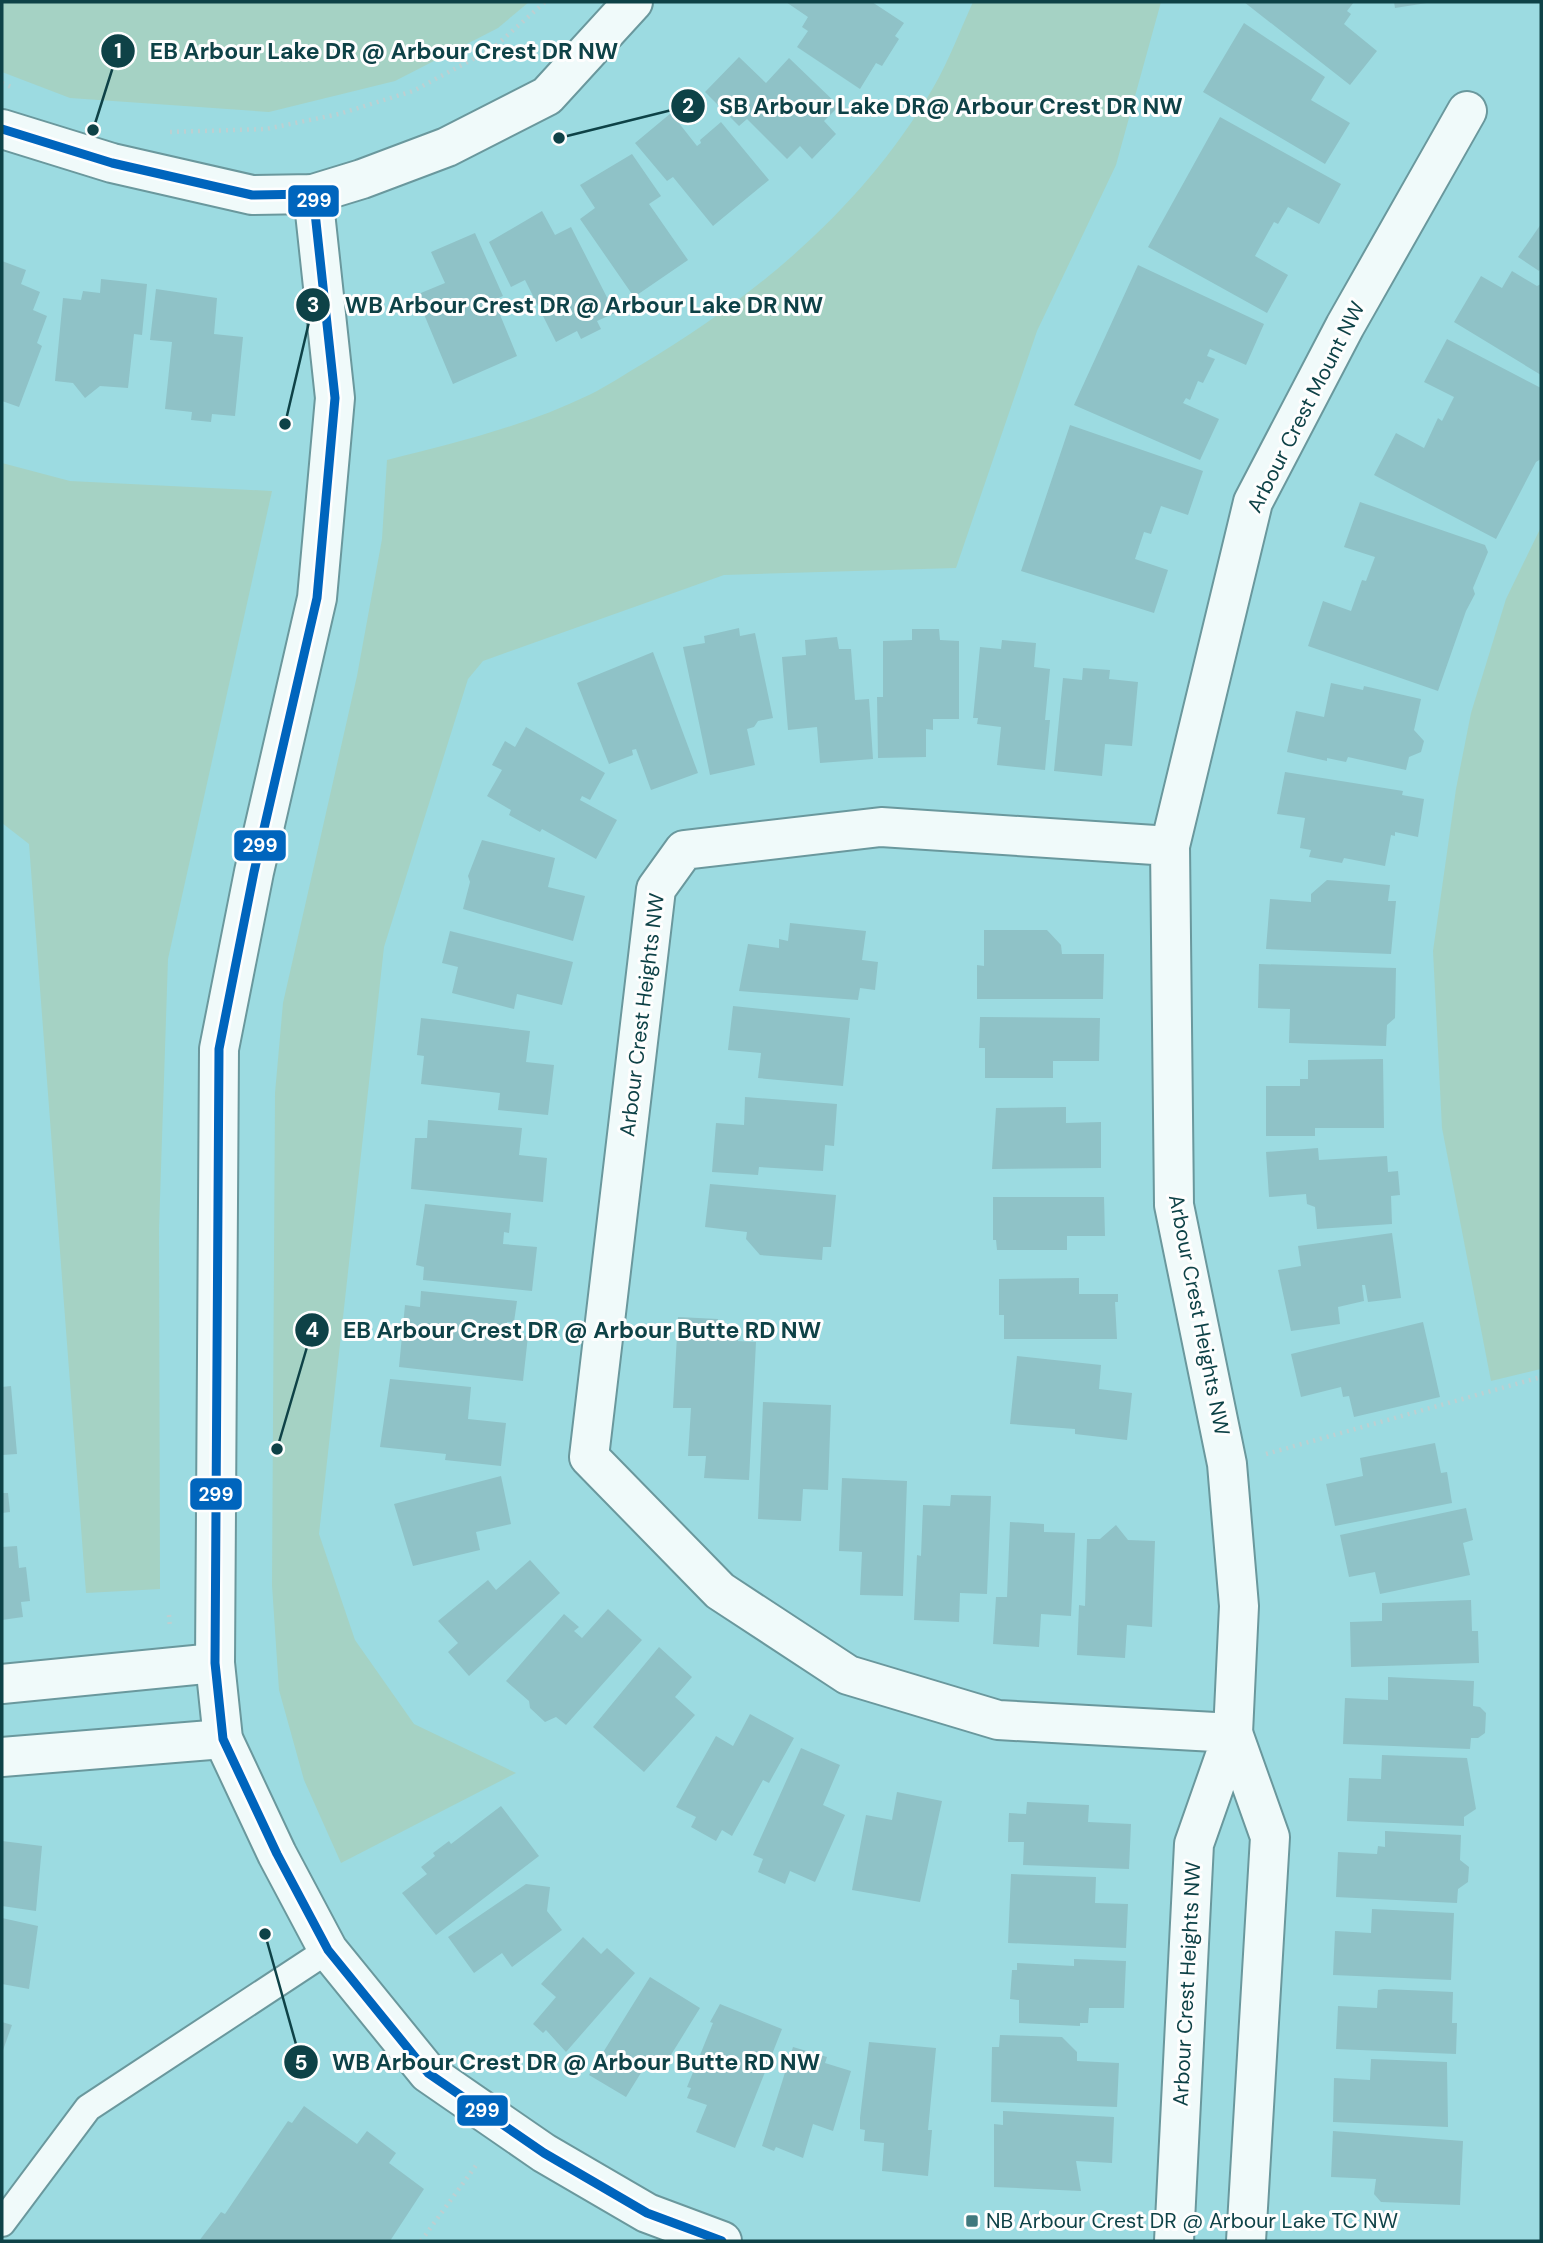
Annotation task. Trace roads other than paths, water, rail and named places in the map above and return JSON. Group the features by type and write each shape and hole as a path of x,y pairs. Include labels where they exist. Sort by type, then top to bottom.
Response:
{"street":[{"path":"2,129 112,163 252,195 313,194 362,179 447,146 547,96 633,2"},
{"name":"Arbour Crest Mount NW","path":"1170,846 1253,502 1345,326 1468,111"},
{"path":"313,194 335,398 317,598 254,872 219,1049 215,1663 223,1739 277,1854 328,1950 428,2073 544,2153 647,2213 722,2241"},
{"name":"Arbour Crest Heights NW","path":"1174,2241 1194,1844 1233,1733 1239,1606 1227,1464 1174,1205 1170,846 881,827 684,850 656,889 589,1457 720,1591 848,1675 998,1720 1233,1733"},
{"path":"2,1685 215,1663"},
{"name":"Arbour Crest Heights NW","path":"1233,1733 1270,1837 1246,2241"},
{"path":"2,1757 223,1739"}],"lane":[{"path":"2,2223 88,2108 328,1950"}],"place":[{"name":"EB Arbour Lake DR @ Arbour Crest DR NW","path":"93,130"},
{"name":"SB Arbour Lake DR@ Arbour Crest DR NW","path":"559,138"},
{"name":"WB Arbour Crest DR @ Arbour Lake DR NW","path":"285,424"},
{"name":"EB Arbour Crest DR @ Arbour Butte RD NW","path":"277,1449"},
{"name":"WB Arbour Crest DR @ Arbour Butte RD NW","path":"265,1934"},
{"name":"NB Arbour Crest DR @ Arbour Lake TC NW","path":"972,2221"}]}
